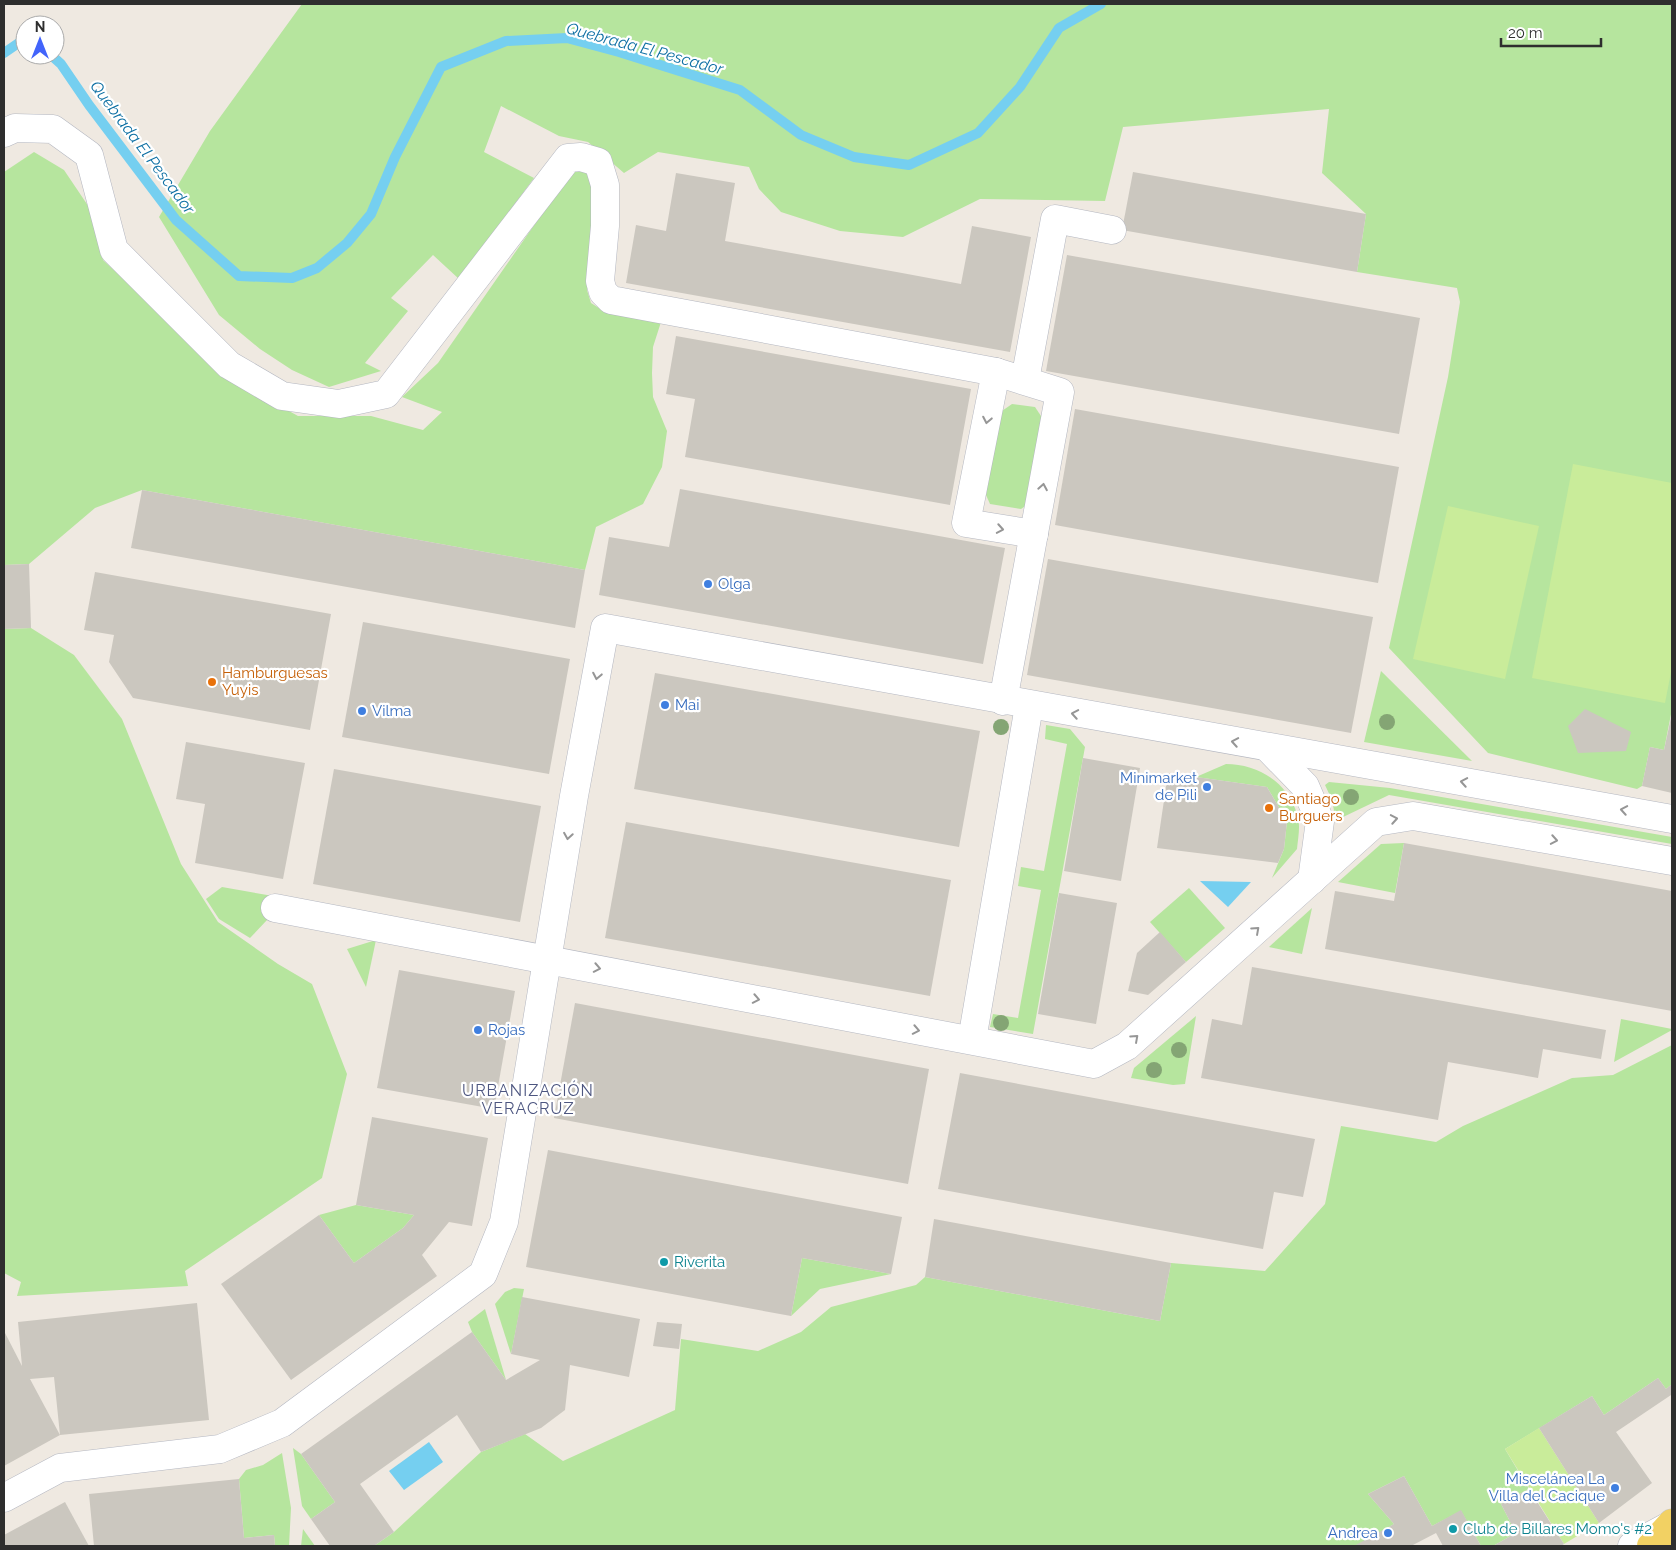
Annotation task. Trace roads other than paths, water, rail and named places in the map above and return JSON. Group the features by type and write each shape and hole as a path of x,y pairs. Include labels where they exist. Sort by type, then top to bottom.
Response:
{"main road":[{"path":"1650,1546 1671,1525"}],"street":[{"path":"9,131 52,129 89,154 114,250 229,365 282,396 339,404 386,394 568,158 581,157 598,162 605,184 605,226 600,281 603,292 611,300 996,372 1060,392 1034,534 1016,703 972,1040"},
{"path":"1025,380 1055,219 1112,230"},
{"path":"996,372 966,523 1034,534"},
{"path":"4,1498 60,1468 220,1449 282,1423 483,1274 504,1222 549,959 574,796 605,628 1672,819"},
{"path":"1268,748 1304,786 1320,821 1312,880"},
{"path":"275,908 1094,1064 1127,1046 1376,822 1413,816 1672,861"},
{"path":"1632,1546 1671,1525"}],"water":[{"path":"1200,881 1251,882 1228,907"},
{"path":"429,1442 443,1462 404,1490 389,1471"}],"waterway":[{"name":"Quebrada El Pescador","path":"62,65 89,105 176,220 239,276 292,278 317,268 347,243 371,214 395,157 441,67 506,41 567,38 619,52 740,90 801,135 854,157 909,165 978,133 1020,87 1059,28 1101,4"},
{"name":"Quebrada El Pescador","path":"4,53 15,45"}],"place":[{"name":"Olga","path":"708,584"},
{"name":"Hamburguesas Yuyis","path":"212,682"},
{"name":"Mai","path":"665,705"},
{"name":"Vilma","path":"362,711"},
{"name":"Minimarket de Pili","path":"1207,787"},
{"name":"Santiago Burguers","path":"1269,808"},
{"name":"Rojas","path":"478,1030"},
{"name":"Riverita","path":"664,1262"},
{"name":"Miscelánea La Villa del Cacique","path":"1615,1488"},
{"name":"Club de Billares Momo's #2","path":"1453,1529"},
{"name":"Andrea","path":"1388,1533"}],"district":[{"name":"URBANIZACIÓN VERACRUZ","path":"528,1099"}]}
